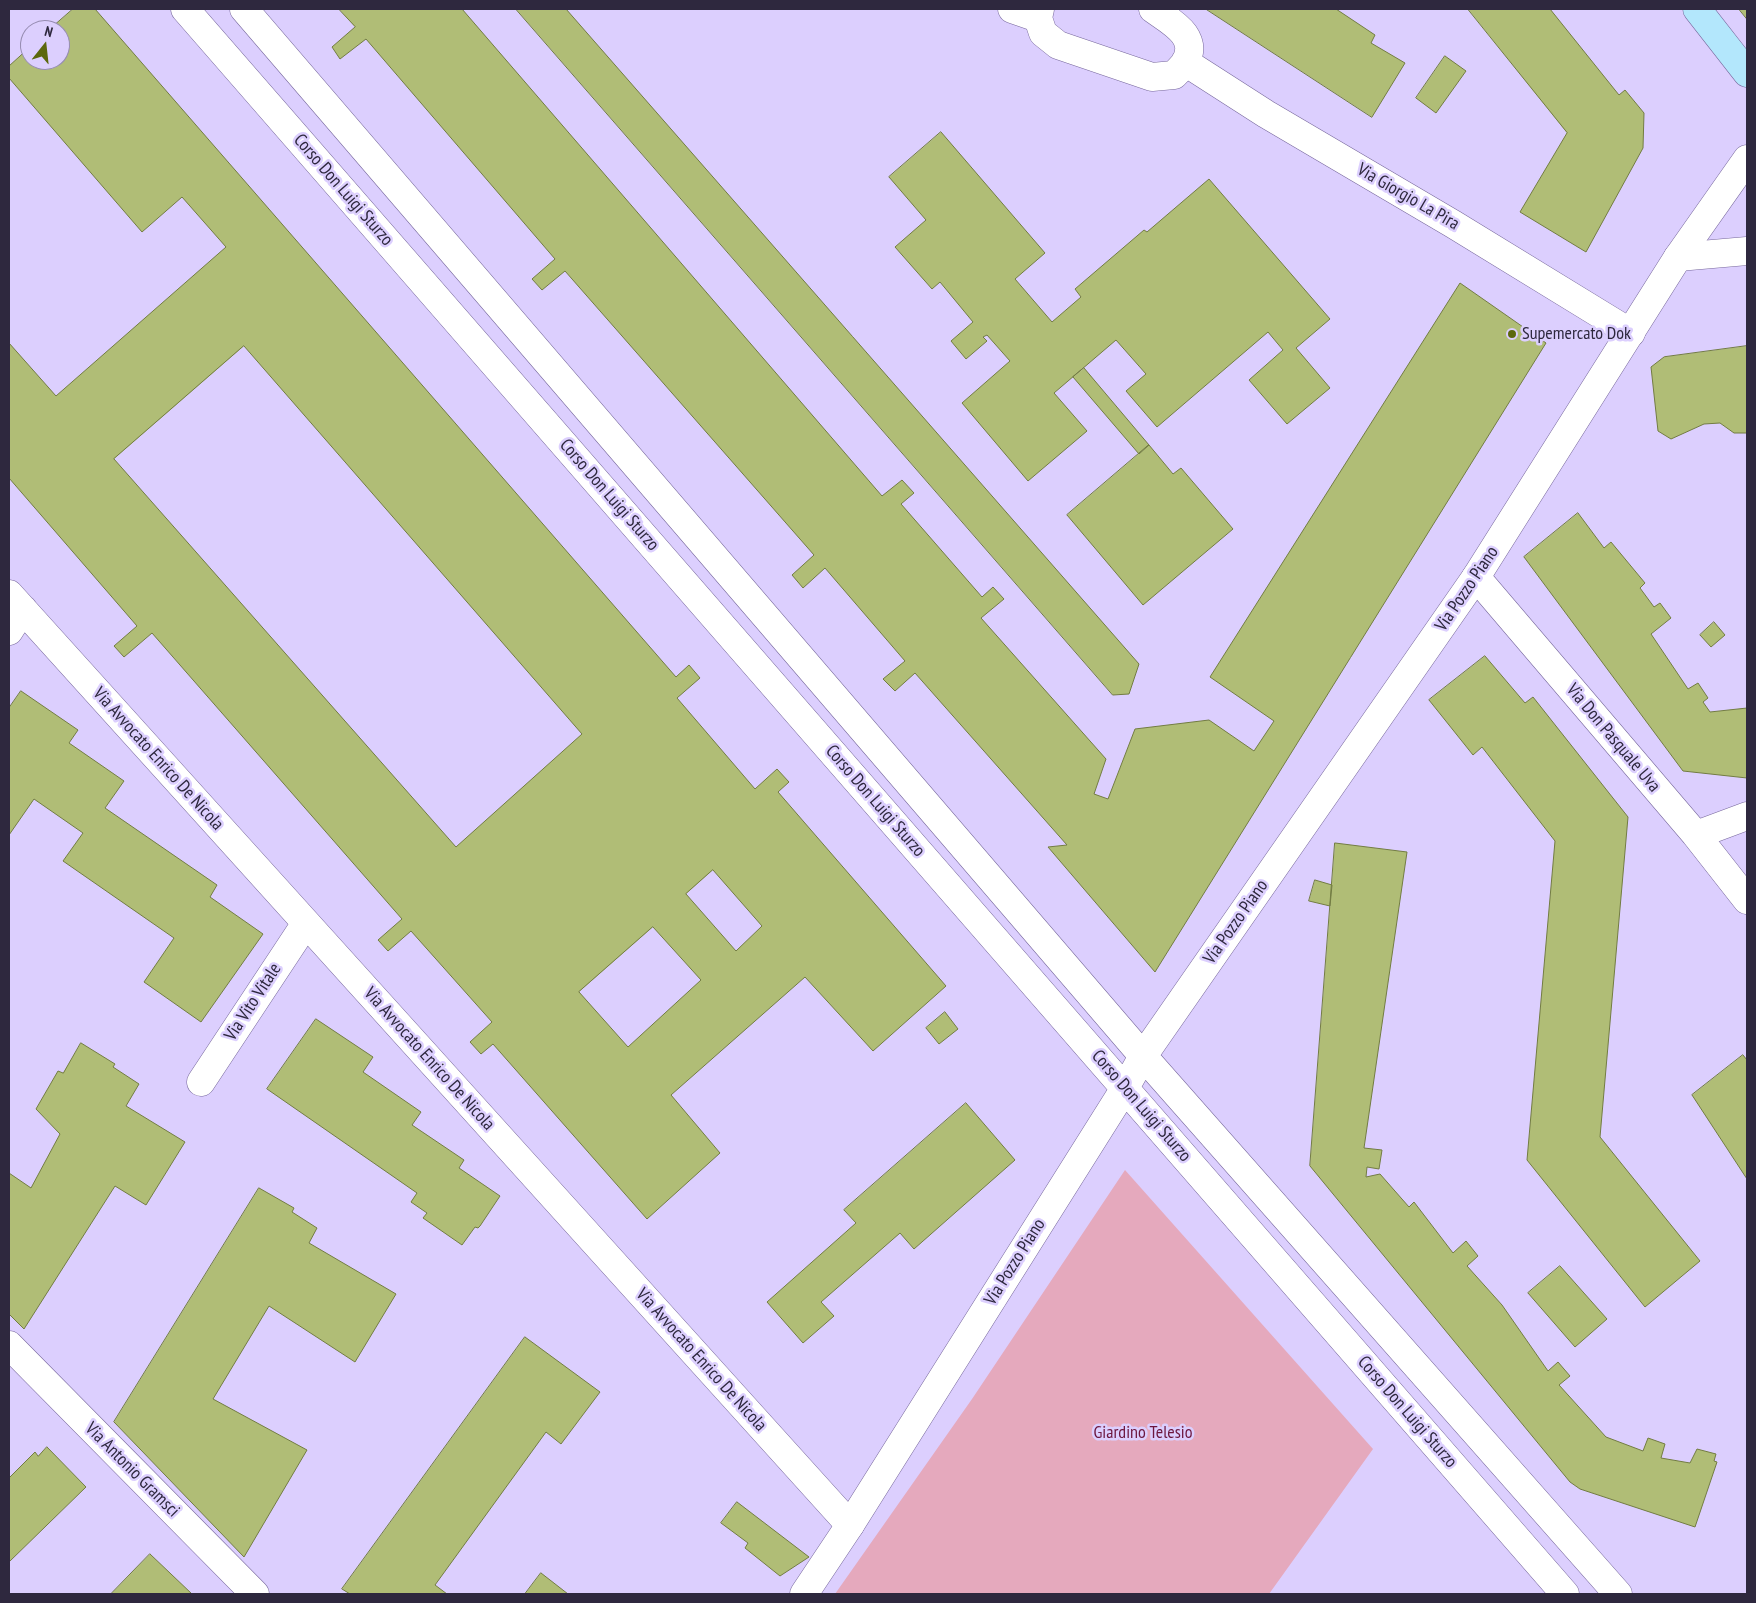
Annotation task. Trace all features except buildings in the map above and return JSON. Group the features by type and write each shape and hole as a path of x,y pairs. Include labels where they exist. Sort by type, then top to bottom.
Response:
{"main road":[{"path":"1696,9 1747,73"}],"street":[{"name":"Corso Don Luigi Sturzo","path":"185,9 1564,1594"},
{"name":"Corso Don Luigi Sturzo","path":"244,9 1143,1056 1618,1594"},
{"path":"1012,9 1039,13 1043,33 1058,45 1152,77 1174,75 1185,62 1189,45 1182,30 1153,9"},
{"name":"Via Giorgio La Pira","path":"1185,62 1266,114 1453,224 1631,333"},
{"name":"Via Pozzo Piano","path":"804,1594 850,1525 1125,1088 1143,1056 1476,577 1678,257 1747,159"},
{"path":"1678,257 1747,251"},
{"name":"Via Don Pasquale Uva","path":"1476,577 1696,835 1747,900"},
{"name":"Via Avvocato Enrico De Nicola","path":"13,612 306,923 850,1525"},
{"path":"1696,835 1747,816"},
{"name":"Via Vito Vitale","path":"201,1082 306,923"},
{"name":"Via Antonio Gramsci","path":"9,1345 255,1594"}],"green space":[{"name":"Giardino Telesio","path":"1125,1170 1373,1449 1269,1594 835,1594 972,1399"}],"place":[{"name":"Supemercato Dok","path":"1512,334"}]}
